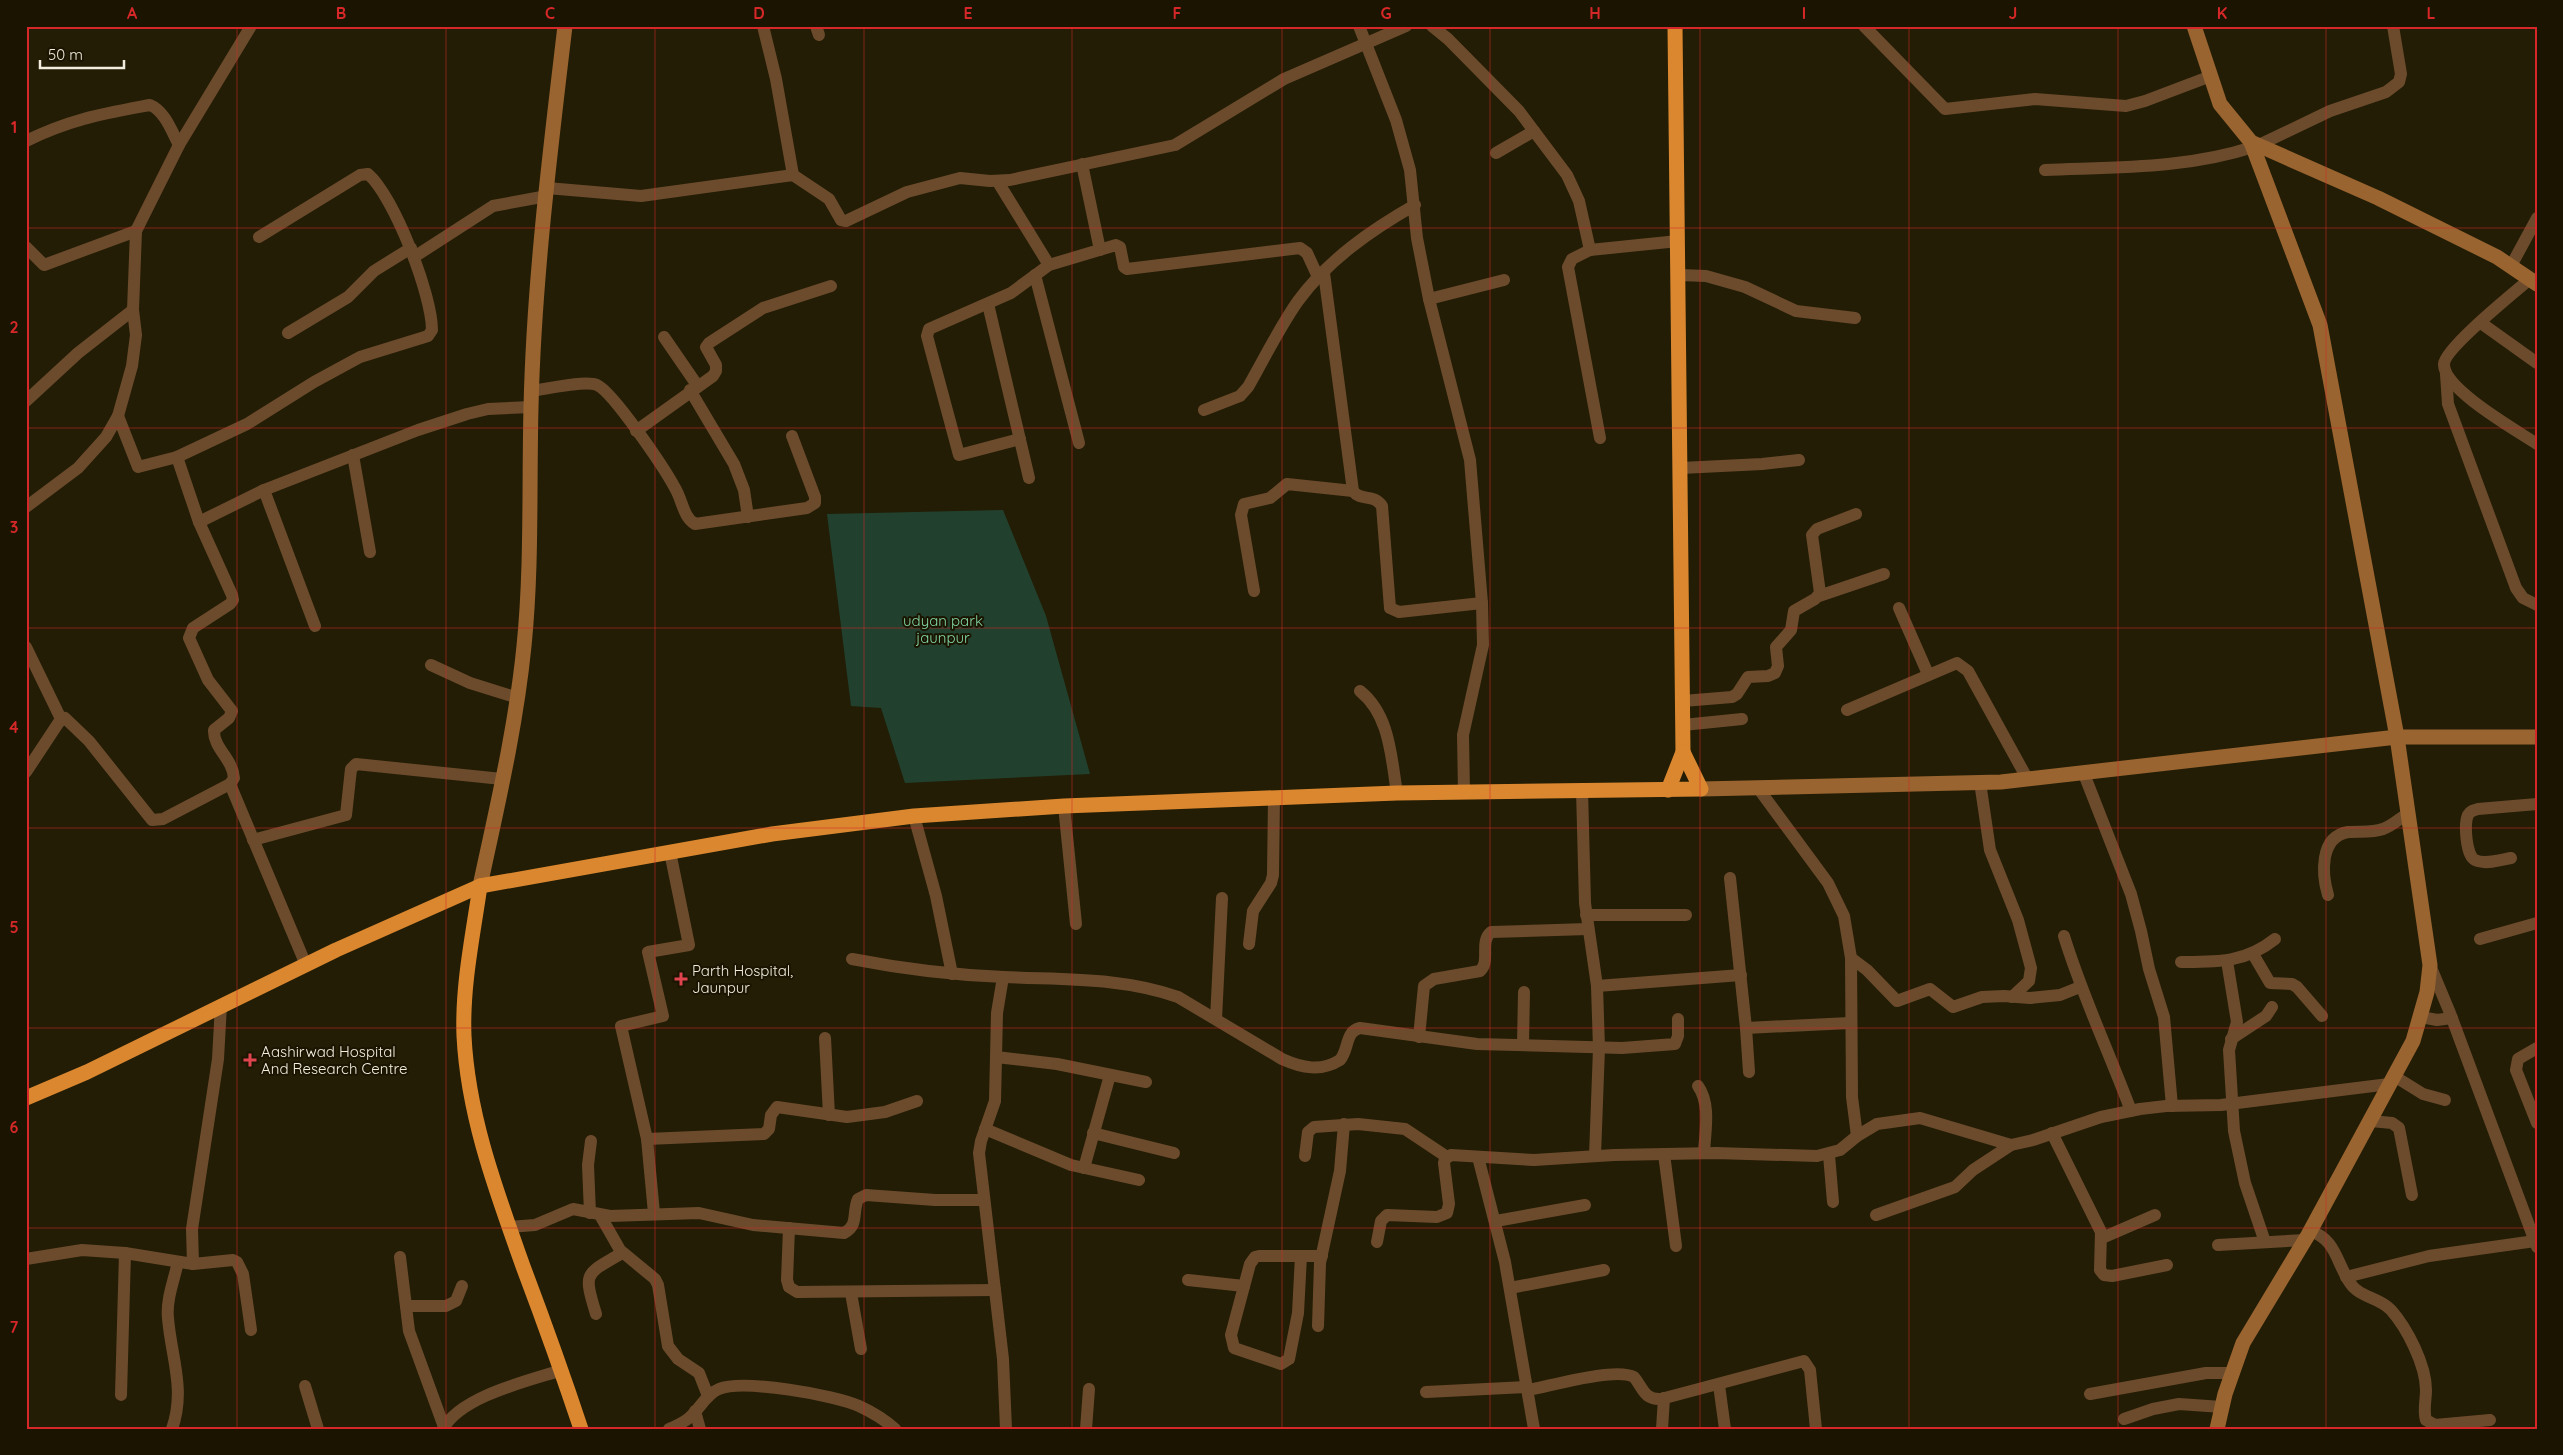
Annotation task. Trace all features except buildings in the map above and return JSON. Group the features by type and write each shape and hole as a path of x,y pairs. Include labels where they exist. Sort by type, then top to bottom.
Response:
{"highway":[{"path":"1668,790 1683,752 1680,275 1675,26"},
{"path":"26,1098 87,1072 306,964 480,886 772,834 914,816 1064,806 1398,792 1701,789 1683,752"},
{"path":"480,886 467,975 464,1034 468,1079 481,1142 509,1227 562,1370 581,1429"}],"main road":[{"path":"480,886 518,698 528,590 532,518 532,391 547,192 565,26"},
{"path":"2194,26 2220,104 2254,145 2320,325 2397,737 2406,814 2430,965 2422,1017 2413,1041 2308,1235 2243,1343 2232,1373 2217,1429"},
{"path":"2254,145 2378,198 2491,254 2533,281"},
{"path":"1701,789 2028,780 2397,737 2537,737"}],"street":[{"path":"26,508 78,468 106,436 118,416 132,366 136,334 133,310 136,231 179,145 251,26"},
{"path":"763,26 776,79 793,175"},
{"path":"1358,26 1396,120 1410,170 1417,238 1429,299 1470,460 1482,603 1482,645 1463,736 1464,792"},
{"path":"288,332 348,297 374,271 413,253 492,206 547,192 641,196 793,175 829,199 841,220 846,222 908,192 960,178 998,182 1175,145 1284,79 1365,46 1406,26"},
{"path":"1432,26 1448,39 1519,111 1574,187 1590,250"},
{"path":"1864,26 1944,109 2035,99 2126,106 2145,101 2211,76"},
{"path":"2045,170 2174,164 2223,157 2254,145 2330,111 2394,87 2401,74 2393,26"},
{"path":"26,141 59,125 85,117 150,105 157,109 167,121 179,145"},
{"path":"1496,153 1534,131"},
{"path":"1082,164 1100,250"},
{"path":"118,416 138,467 177,457 247,424 314,382 360,357 428,336 432,330 413,253 400,224 373,179 365,174 259,237"},
{"path":"998,182 1049,265"},
{"path":"1204,410 1240,396 1248,387 1297,303 1321,275 1362,237 1415,205"},
{"path":"2510,266 2537,218"},
{"path":"27,250 44,264 52,263 136,231"},
{"path":"1600,438 1568,276 1568,267 1572,259 1590,250 1678,241"},
{"path":"1020,439 959,455 927,336 928,330 1011,293 1049,265 1118,244 1121,248 1124,267 1127,268 1300,248 1307,253 1321,275 1353,491"},
{"path":"1035,275 1079,443"},
{"path":"1680,275 1706,276 1745,287 1796,311 1855,318"},
{"path":"1429,299 1504,280"},
{"path":"2533,281 2452,348 2444,364 2448,404 2516,588 2523,598 2537,605"},
{"path":"636,431 716,371 716,365 706,347 710,342 763,308 831,286"},
{"path":"988,304 1029,478"},
{"path":"26,401 78,353 133,310"},
{"path":"2481,323 2537,362"},
{"path":"664,337 694,388 734,464 744,490 748,517"},
{"path":"2446,374 2471,399 2537,444"},
{"path":"532,391 596,384 615,402 676,488 691,521 702,524 806,508 815,503 815,497 792,436"},
{"path":"200,522 264,490 353,455 467,414 488,409 531,407"},
{"path":"353,455 370,552"},
{"path":"61,719 69,720 89,741 152,820 163,819 230,784 234,778 231,763 214,737 214,730 229,718 232,711 208,680 189,638 193,628 233,600 200,522 177,457"},
{"path":"1681,468 1799,460"},
{"path":"1254,591 1240,515 1244,504 1270,498 1288,484 1353,491 1360,497 1373,498 1382,506 1388,565 1389,604 1393,610 1409,611 1482,603"},
{"path":"264,490 315,626"},
{"path":"1818,596 1821,590 1812,535 1817,529 1856,514"},
{"path":"1683,701 1732,697 1737,694 1748,677 1775,673 1778,666 1776,647 1791,630 1794,611 1818,596 1884,574"},
{"path":"1898,608 1928,674"},
{"path":"26,647 61,719"},
{"path":"1847,710 1951,664 1962,665 2028,780"},
{"path":"431,665 470,683 518,698"},
{"path":"1360,691 1376,706 1385,727 1398,792"},
{"path":"26,772 61,719"},
{"path":"1683,725 1742,719"},
{"path":"254,840 346,815 351,769 356,764 502,779"},
{"path":"2084,774 2132,894 2142,931 2149,969 2164,1017 2172,1106"},
{"path":"1980,782 1990,850 2018,920 2031,968 2029,981 2012,997"},
{"path":"230,784 306,964"},
{"path":"1758,788 1832,890 1844,916 1851,958 1852,1096 1857,1136"},
{"path":"1582,790 1586,915 1597,986 1599,1048 1595,1156"},
{"path":"1249,944 1253,911 1267,889 1273,875 1274,798"},
{"path":"2511,858 2483,862 2471,857 2468,852 2466,836 2467,816 2471,811 2478,809 2537,804"},
{"path":"1064,806 1076,924"},
{"path":"2328,895 2324,880 2323,862 2335,838 2347,832 2383,829 2406,814"},
{"path":"914,816 936,896 952,974"},
{"path":"654,1213 647,1139 621,1026 663,1016 648,952 689,945 670,852"},
{"path":"1730,878 1749,1072"},
{"path":"1216,1019 1222,898"},
{"path":"1586,915 1686,915"},
{"path":"2480,939 2537,922"},
{"path":"1418,1037 1424,986 1434,979 1480,971 1484,964 1486,938 1491,932 1588,929"},
{"path":"2064,936 2080,988 2105,1041 2131,1111"},
{"path":"2180,962 2227,961 2254,954 2275,939"},
{"path":"2254,954 2270,983 2292,984 2297,987 2322,1016"},
{"path":"1851,958 1868,970 1897,1001 1930,988 1953,1007 1982,997 2030,998 2060,995 2080,988"},
{"path":"852,959 902,969 952,974 1112,981 1134,985 1178,997 1282,1059 1297,1066 1312,1069 1340,1060 1350,1035 1356,1029 1365,1028 1418,1037 1523,1045 1599,1048 1670,1046 1678,1040 1678,1019"},
{"path":"2227,961 2237,1022 2229,1050 2234,1104 2234,1131 2240,1163 2265,1242"},
{"path":"2346,1277 2429,1256 2536,1244 2452,1018 2430,965"},
{"path":"1597,986 1741,975"},
{"path":"1003,977 997,1013 995,1101 979,1153 1006,1398 1006,1429"},
{"path":"1523,1045 1524,992"},
{"path":"193,1264 192,1229 218,1059 221,1005"},
{"path":"2231,1039 2266,1016 2272,1007"},
{"path":"2422,1017 2437,1020 2452,1018"},
{"path":"1746,1028 1850,1022"},
{"path":"826,1038 829,1115"},
{"path":"2537,1048 2518,1059 2516,1070 2537,1122"},
{"path":"996,1057 1057,1064 1146,1082"},
{"path":"1084,1168 1110,1075"},
{"path":"1876,1215 1955,1188 1972,1170 2011,1145 2101,1117 2172,1106 2234,1104 2392,1080 2423,1094 2445,1100"},
{"path":"1698,1086 1703,1092 1706,1106 1704,1153"},
{"path":"647,1139 764,1134 769,1129 771,1115 777,1107 829,1115 868,1116 900,1108 917,1101"},
{"path":"1305,1156 1311,1128 1321,1125 1344,1124 1404,1129 1447,1157 1534,1160 1704,1153 1829,1155 1840,1150 1857,1136 1878,1124 1920,1118 2011,1145"},
{"path":"2371,1121 2392,1123 2399,1128 2412,1195"},
{"path":"1318,1326 1322,1256 1340,1171 1344,1124"},
{"path":"986,1129 1084,1168 1139,1180"},
{"path":"1093,1133 1174,1153"},
{"path":"2052,1133 2098,1225 2102,1238 2099,1264 2100,1270 2104,1275 2112,1276 2167,1266"},
{"path":"591,1141 588,1165 595,1214 622,1252 655,1280 658,1285 668,1346 678,1359 699,1373 708,1396"},
{"path":"1664,1154 1676,1246"},
{"path":"1829,1155 1833,1202"},
{"path":"1377,1242 1381,1221 1387,1215 1437,1217 1447,1213 1449,1204 1444,1163 1447,1157"},
{"path":"1478,1157 1496,1221 1510,1288 1534,1429"},
{"path":"509,1227 535,1225 572,1209 595,1214 699,1213 753,1225 844,1233 854,1223 858,1199 866,1195 935,1200 984,1200"},
{"path":"1496,1221 1585,1205"},
{"path":"2102,1238 2155,1215"},
{"path":"789,1228 787,1280 789,1286 797,1292 851,1293 995,1290"},
{"path":"2218,1245 2265,1242 2308,1235 2327,1238 2346,1277 2355,1290 2385,1304 2398,1320 2422,1365 2426,1379 2426,1420 2435,1425 2490,1420"},
{"path":"26,1258 67,1250 125,1253 193,1264 237,1262 243,1274 251,1330"},
{"path":"596,1314 587,1285 588,1278 593,1270 622,1252"},
{"path":"121,1395 125,1253"},
{"path":"400,1256 413,1343 444,1428"},
{"path":"1301,1256 1298,1313 1292,1352 1285,1362 1276,1363 1240,1352 1232,1345 1231,1335 1250,1264 1255,1257 1301,1256 1322,1256"},
{"path":"172,1429 177,1404 178,1373 168,1319 168,1304 178,1262"},
{"path":"1510,1288 1604,1270"},
{"path":"1188,1280 1244,1286"},
{"path":"406,1306 446,1306 456,1301 462,1286"},
{"path":"851,1293 861,1349"},
{"path":"1426,1392 1527,1388 1590,1377 1622,1374 1634,1377 1646,1396 1653,1399 1719,1385 1804,1361 1810,1370 1816,1429"},
{"path":"444,1428 451,1417 479,1400 562,1370"},
{"path":"2090,1394 2206,1373 2232,1373"},
{"path":"669,1429 689,1417 717,1389 737,1385 786,1390 841,1400 859,1406 882,1418 895,1429"},
{"path":"1719,1385 1725,1429"},
{"path":"305,1386 318,1429"},
{"path":"1086,1429 1089,1389"},
{"path":"1662,1429 1664,1398"},
{"path":"2124,1419 2153,1409 2179,1404 2222,1407"},
{"path":"695,1411 700,1429"}],"green space":[{"name":"udyan park jaunpur","path":"1003,510 1046,616 1090,774 905,783 881,708 851,706 827,514"}],"place":[{"name":"Parth Hospital, Jaunpur","path":"681,979"},
{"name":"Aashirwad Hospital And Research Centre","path":"250,1060"}]}
